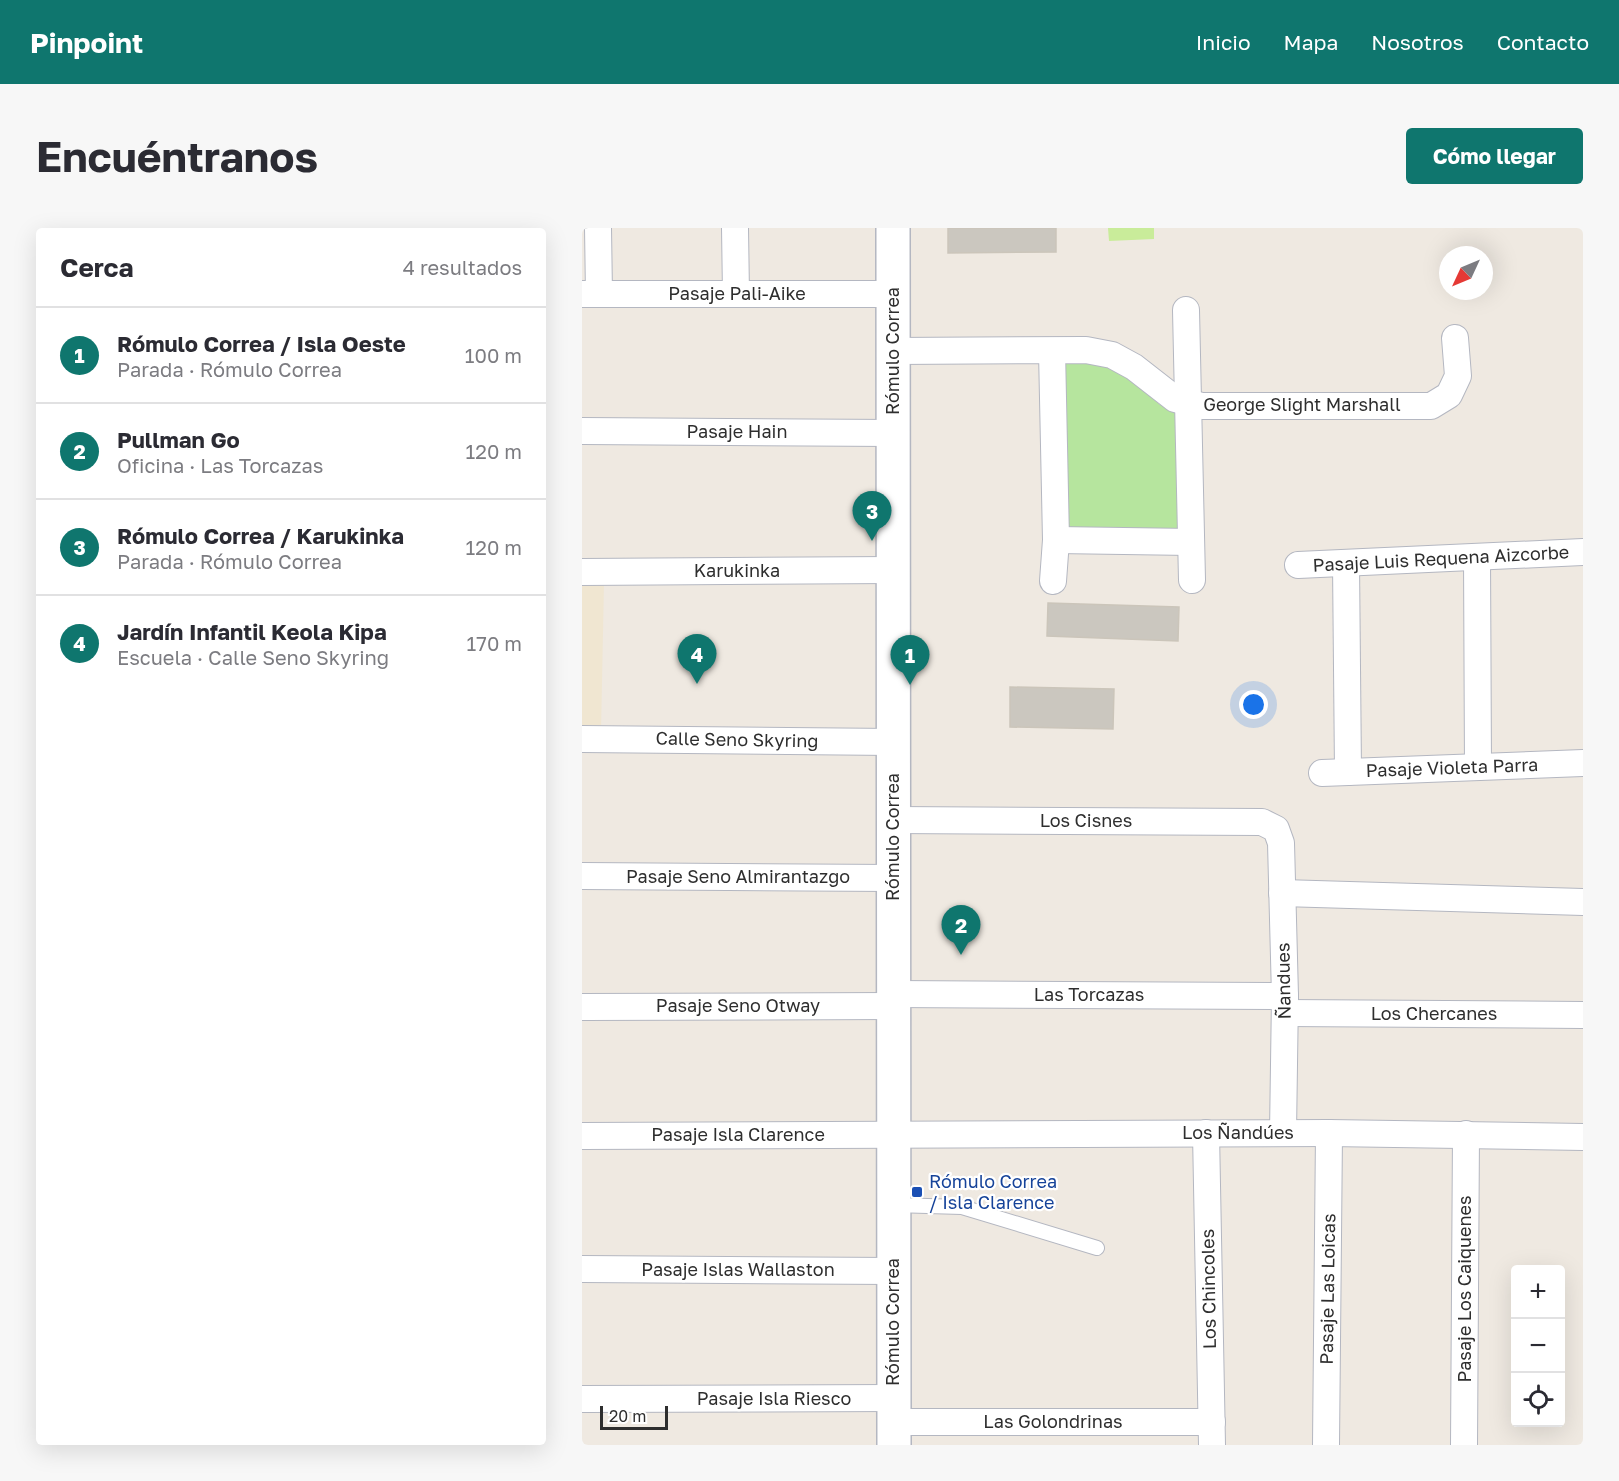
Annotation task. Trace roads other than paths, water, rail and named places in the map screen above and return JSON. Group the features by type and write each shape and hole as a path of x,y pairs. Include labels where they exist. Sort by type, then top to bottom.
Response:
{"street":[{"path":"590,294 598,228"},
{"path":"735,228 736,294"},
{"name":"Rómulo Correa","path":"893,228 894,1422"},
{"name":"Pasaje Pali-Aike","path":"590,294 893,294"},
{"path":"1186,310 1192,580"},
{"name":"George Slight Marshall","path":"893,351 1086,350 1112,355 1134,367 1175,399 1187,404 1202,406 1431,405 1449,395 1458,376 1455,338"},
{"path":"1052,351 1056,540 1053,581"},
{"name":"Pasaje Hain","path":"582,431 893,433"},
{"path":"1056,540 1191,542"},
{"name":"Pasaje Luis Requena Aizcorbe","path":"1298,565 1583,552"},
{"path":"1477,557 1478,767"},
{"path":"1346,563 1348,772"},
{"name":"Karukinka","path":"582,572 893,570"},
{"name":"Calle Seno Skyring","path":"582,739 893,742"},
{"name":"Pasaje Violeta Parra","path":"1322,773 1583,763"},
{"name":"Los Cisnes","path":"893,820 1262,822 1276,829"},
{"name":"Ñandues","path":"1276,829 1281,843 1285,1004 1283,1133"},
{"name":"Pasaje Seno Almirantazgo","path":"582,876 893,878"},
{"path":"1282,893 1583,902"},
{"name":"Las Torcazas","path":"893,1000 1285,1004"},
{"name":"Pasaje Seno Otway","path":"582,1007 893,1000"},
{"name":"Los Chercanes","path":"1285,1004 1583,1015"},
{"name":"Los Chincoles","path":"1206,1133 1212,1434"},
{"name":"Los Ñandúes","path":"893,1134 1329,1133 1583,1137"},
{"name":"Pasaje Las Loicas","path":"1326,1445 1329,1133"},
{"name":"Pasaje Isla Clarence","path":"582,1136 893,1134"},
{"name":"Pasaje Los Caiquenes","path":"1464,1445 1466,1134"},
{"name":"Pasaje Islas Wallaston","path":"582,1269 893,1271"},
{"name":"Pasaje Isla Riesco","path":"582,1399 894,1422"},
{"name":"Las Golondrinas","path":"894,1422 1212,1434"}],"lane":[{"path":"893,1205 962,1207 1097,1248"}],"place":[{"name":"Rómulo Correa / Karukinka","path":"872,541"},
{"name":"Jardín Infantil Keola Kipa","path":"697,684"},
{"name":"Rómulo Correa / Isla Oeste","path":"910,685"},
{"name":"Pullman Go","path":"961,955"},
{"name":"Rómulo Correa / Isla Clarence","path":"917,1192"}]}
